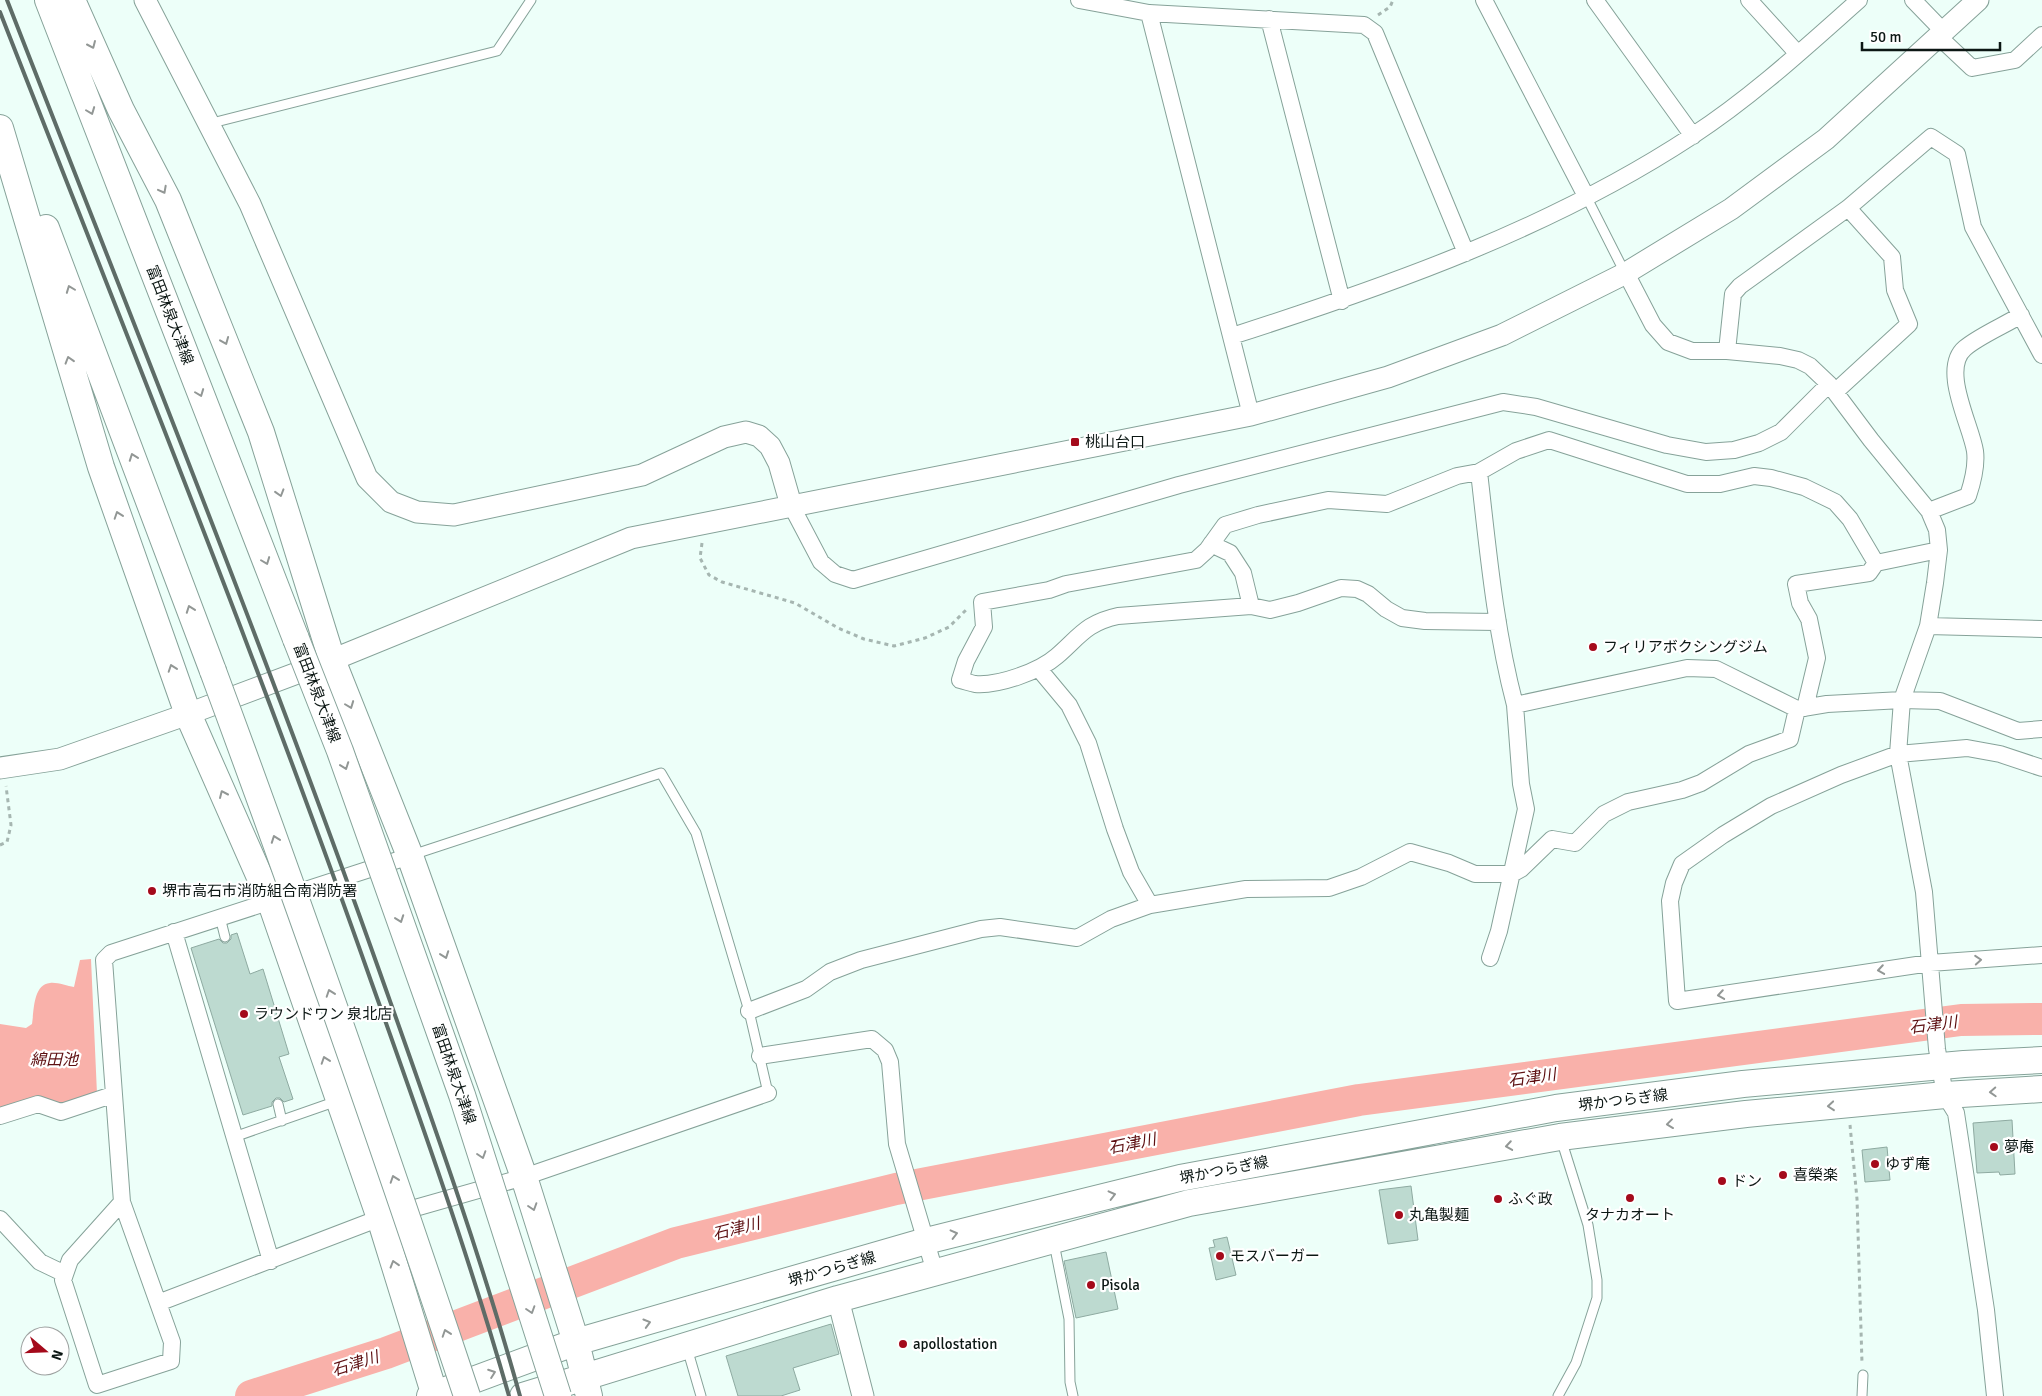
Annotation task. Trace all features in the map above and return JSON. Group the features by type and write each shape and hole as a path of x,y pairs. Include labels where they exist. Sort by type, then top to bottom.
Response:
{"main road":[{"name":"富田林泉大津線","path":"48,0 340,751 462,1095 558,1396"},
{"path":"72,0 121,110 168,200 257,423 332,660 410,856 524,1177 573,1334 587,1387"},
{"path":"0,110 68,284 278,848 374,1119 467,1396"},
{"path":"0,128 101,467 188,714 270,900 380,1218 432,1391"},
{"name":"堺かつらぎ線","path":"432,1391 573,1334 923,1230 1180,1178 1556,1108 1743,1084 1938,1054 2042,1060"},
{"name":"堺かつらぎ線","path":"522,1396 587,1387 686,1345 838,1299 1189,1203 1560,1138 1746,1114 1945,1095 2042,1089"}],"street":[{"path":"145,0 250,204 366,478 390,502 417,512 454,515 642,475 724,437 746,432 759,436 770,446 779,463 791,505 821,562 835,574 853,580 1179,485 1503,402 1536,407 1667,445 1706,452 1734,450 1759,444 1781,432 1909,324 1895,290 1892,257 1848,208"},
{"path":"1079,0 1149,13 1364,24 1375,32 1466,254"},
{"path":"1484,0 1587,198"},
{"path":"1595,0 1693,136"},
{"path":"1749,0 1798,54"},
{"path":"1232,336 1342,301 1466,254 1587,198 1693,136 1738,103 1860,0"},
{"path":"1913,0 1972,68 2015,60 2042,35"},
{"path":"2,768 60,760 188,714 332,660 631,538 1251,415 1388,377 1502,335 1626,273 1731,209 1826,139 1978,0"},
{"path":"1149,13 1251,415"},
{"path":"1269,18 1342,301"},
{"path":"1727,351 1733,294 1740,286 1848,208 1931,137 1957,154 1973,227 2042,355"},
{"path":"1626,273 1653,325 1668,342 1692,351 1727,351 1780,356 1798,360 1810,366 1832,388 1871,440 1930,511 1937,530 1939,550 1928,626 1902,700 1898,754 1924,892 1938,1054 1945,1095 1956,1113 1986,1310 1995,1396"},
{"path":"1930,511 1968,496 1974,477 1975,451 1955,383 1956,364 1964,349 2021,315"},
{"path":"1498,622 1425,621 1402,618 1386,609 1368,594 1357,589 1341,588 1298,604 1270,610 1251,606 1118,616 1100,620 1039,669 999,682 975,684 960,680 966,661 984,627 982,602 1196,560 1212,544 1225,525 1258,515 1328,500 1387,504 1457,476 1479,472 1516,451 1548,440 1687,484 1720,484 1754,476 1771,478 1804,487 1834,502 1850,519 1876,563"},
{"path":"1479,472 1498,622 1515,705 1521,784 1526,809 1499,932 1490,958"},
{"path":"1212,544 1230,553 1243,573 1251,606"},
{"path":"749,1011 806,989 830,972 861,960 981,930 1000,927 1077,938 1112,919 1150,905 1246,890 1329,888 1361,877 1410,852 1449,863 1475,874 1512,874 1552,839 1575,843 1604,814 1628,802 1682,790 1701,783 1749,754 1790,739 1817,658 1809,619 1800,603 1796,584 1869,573 1876,563 1939,550"},
{"path":"1928,626 2042,629"},
{"path":"1515,705 1687,668 1716,669 1801,708 1827,704 1902,700 1940,701 2018,731 2042,729"},
{"path":"1039,669 1069,705 1088,743 1125,854 1140,889 1150,905"},
{"path":"2042,768 2000,754 1967,748 1898,754 1841,775 1771,806 1723,835 1682,864 1670,901 1677,1001 1930,963 2042,955"},
{"path":"122,1202 70,1260 63,1280 97,1385 171,1361 172,1342 122,1202 112,1095 104,960 111,953 410,856"},
{"path":"174,932 270,1260"},
{"path":"760,1056 872,1039 885,1050 890,1062 897,1144 902,1154 935,1272"},
{"path":"158,1303 380,1218 524,1177 768,1093"},
{"path":"0,1116 38,1104 61,1112 112,1095"},
{"path":"0,1219 40,1262 65,1274"},
{"path":"838,1299 863,1396"}],"lane":[{"path":"208,124 497,51 531,0"},
{"path":"1587,198 1626,273"},
{"path":"410,856 660,773 696,833 749,1011 768,1093"},
{"path":"220,917 225,937"},
{"path":"234,1137 339,1100"},
{"path":"278,1104 282,1120"},
{"path":"1558,1396 1576,1362 1597,1298 1597,1280 1588,1225 1560,1138"},
{"path":"1053,1241 1069,1319 1070,1382 1073,1396"},
{"path":"686,1345 701,1396"},
{"path":"1862,1396 1863,1375"}],"path":[{"path":"706,523 700,558 709,576 722,582 794,603 838,628 864,639 894,646 925,638 949,627 969,606 982,602"},
{"path":"0,845 7,842 11,825 2,768"},
{"path":"1848,1104 1857,1199 1863,1375"}],"water":[{"name":"綿田池","path":"91,959 97,1094 58,1104 0,1109 0,1024 26,1028 32,1024 35,999 40,988 50,983 74,987 80,960"}],"building":[{"name":"ラウンドワン 泉北店","path":"237,933 250,974 263,969 289,1054 279,1057 293,1099 284,1102 280,1098 276,1098 272,1102 272,1106 243,1115 191,948 219,939 223,943 227,943 231,939 231,935"},
{"path":"2012,1120 2015,1174 2000,1175 1999,1172 1977,1173 1973,1123"},
{"path":"1887,1147 1890,1180 1865,1182 1862,1150"},
{"name":"丸亀製麺","path":"1411,1186 1418,1240 1388,1244 1379,1190"},
{"path":"1227,1237 1236,1275 1216,1280 1209,1248 1215,1247 1213,1240"},
{"path":"1106,1252 1118,1309 1076,1318 1064,1261"},
{"path":"831,1324 839,1354 793,1368 800,1390 781,1396 738,1396 726,1356"}],"waterway":[{"name":"石津川","path":"251,1396 386,1353 676,1243 896,1189 1359,1100 1961,1020 2042,1019"}],"railway":[{"path":"7,0 197,484 335,848 453,1182 505,1342 520,1396"},
{"path":"0,12 190,495 327,859 443,1187 509,1396"}],"place":[{"name":"桃山台口","path":"1075,442"},
{"name":"フィリアボクシングジム","path":"1593,647"},
{"name":"堺市高石市消防組合南消防署","path":"152,891"},
{"name":"ラウンドワン 泉北店","path":"244,1014"},
{"name":"夢庵","path":"1994,1147"},
{"name":"ゆず庵","path":"1875,1164"},
{"name":"喜榮楽","path":"1783,1175"},
{"name":"ドン","path":"1722,1181"},
{"name":"タナカオート","path":"1630,1198"},
{"name":"ふぐ政","path":"1498,1199"},
{"name":"丸亀製麺","path":"1399,1215"},
{"name":"モスバーガー","path":"1220,1256"},
{"name":"Pisola","path":"1091,1285"},
{"name":"apollostation","path":"903,1344"}]}
